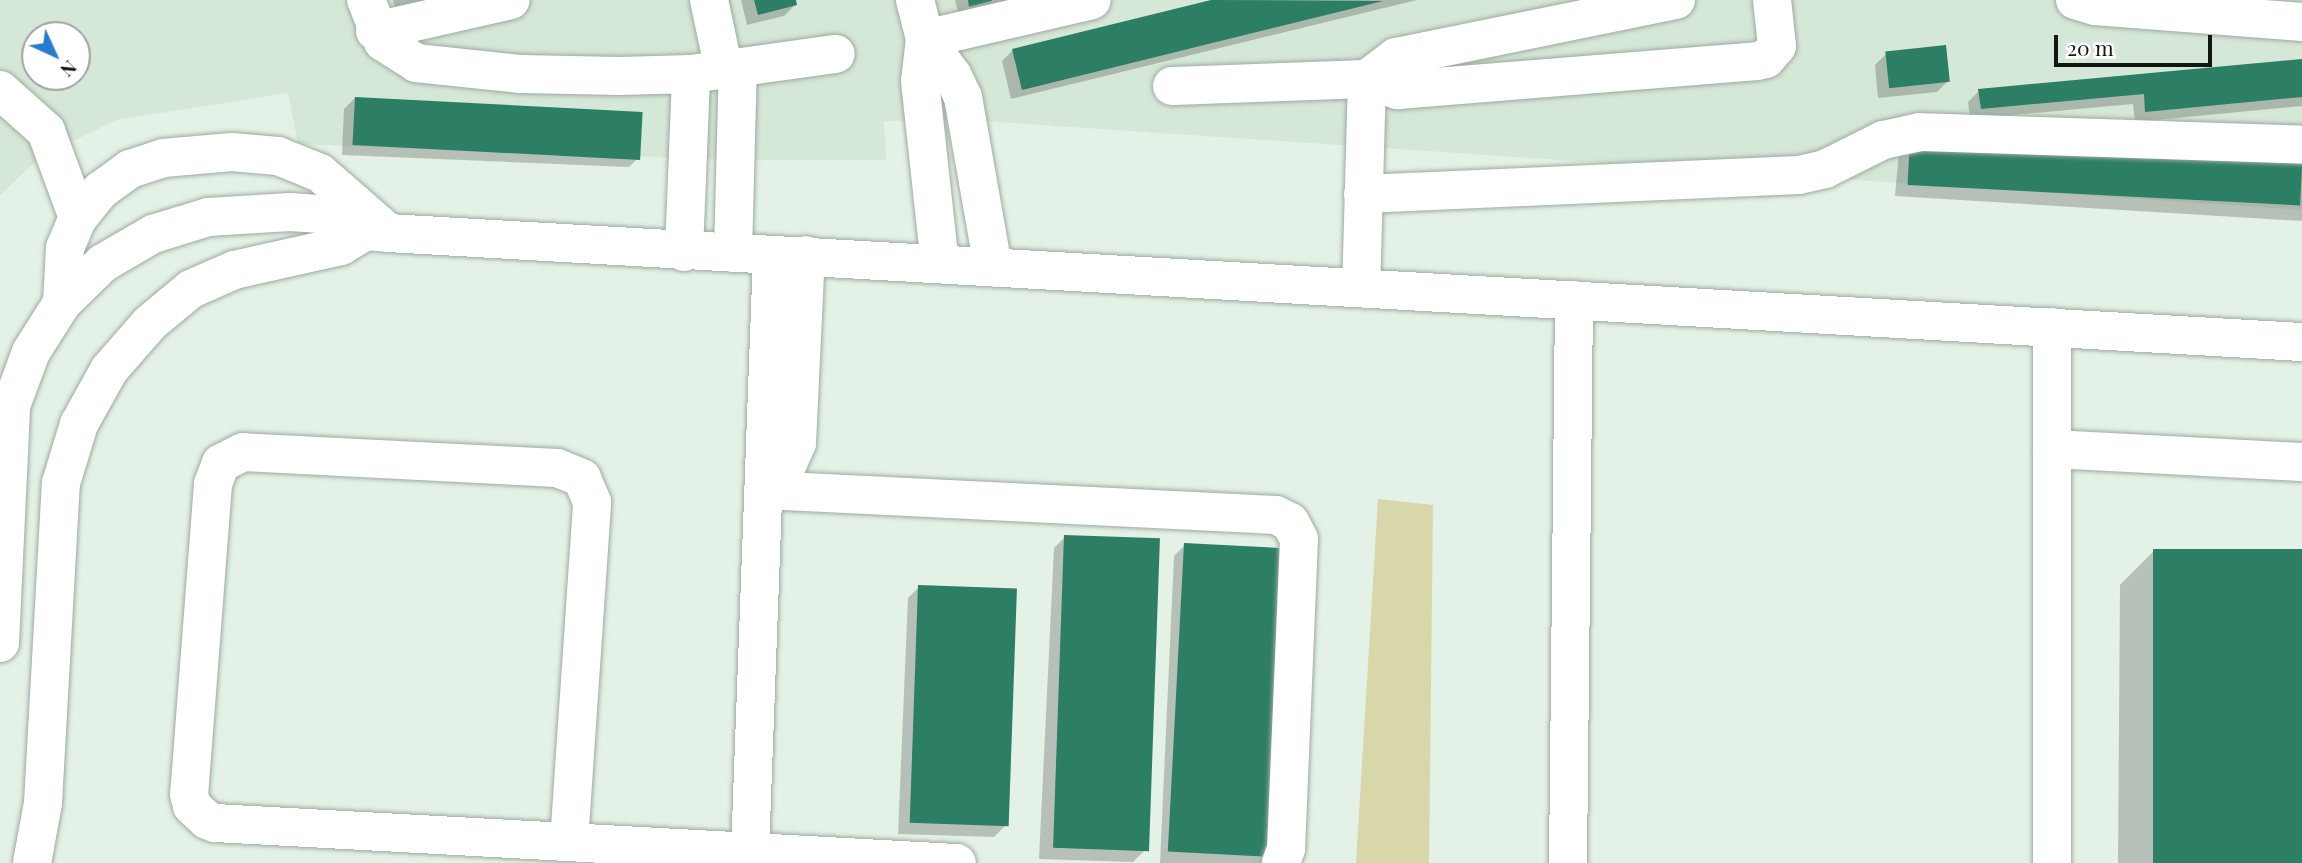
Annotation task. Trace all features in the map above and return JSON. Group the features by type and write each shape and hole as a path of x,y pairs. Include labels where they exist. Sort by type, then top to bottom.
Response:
{"street":[{"path":"511,0 370,15 393,52 416,63 521,74 718,71 836,54"},
{"path":"709,0 718,71 733,253"},
{"path":"915,0 925,39 920,81 940,264"},
{"path":"925,39 1093,0"},
{"path":"1367,79 1396,57 1676,0"},
{"path":"1172,86 1367,79 1398,90 1756,61 1766,59 1777,46 1772,0"},
{"path":"2075,0 2095,6 2299,15"},
{"path":"925,39 953,76 962,97 993,267"},
{"path":"684,252 718,71"},
{"path":"1361,288 1367,79"},
{"path":"0,90 35,117 46,131 78,218"},
{"path":"1363,194 1800,175 1835,165 1884,140 1920,132 2302,145"},
{"path":"62,303 65,248 78,218 101,190 130,169 163,158 232,152 278,156 320,173 377,232"},
{"path":"0,643 11,407 30,352 62,303 113,257 153,234 208,217 321,214 377,232 684,252 789,255 2302,342"},
{"path":"32,863 43,803 61,483 79,424 109,370 150,323 191,289 234,270 341,246 377,232"},
{"path":"750,852 764,490 789,255"},
{"path":"1568,863 1574,300"},
{"path":"2052,327 2052,863"},
{"path":"2052,449 2302,462"},
{"path":"569,842 592,502 582,478 556,468 243,452 221,463 213,484 189,794 199,815 215,823 957,863"},
{"path":"764,490 1276,515 1290,522 1299,539 1286,849 1281,863"}],"shaded area":[{"path":"0,0 2302,0 2302,210 968,120 884,121 886,160 736,160 298,144 288,93 116,120 39,158 0,195"}],"green space":[{"path":"1378,499 1433,505 1429,863 1356,863"}],"building":[{"path":"754,0 796,0 797,5 758,15"},
{"path":"968,0 992,0 992,1 969,7"},
{"path":"1211,0 1383,1 1022,90 1012,49"},
{"path":"1946,45 1950,82 1889,88 1885,51"},
{"path":"2302,59 2302,97 2145,112 2144,94 1981,109 1978,89"},
{"path":"355,97 643,112 640,160 352,145"},
{"path":"1910,138 2302,159 2300,206 1908,185"},
{"path":"1064,535 1160,538 1149,851 1053,848"},
{"path":"1184,543 1290,549 1274,857 1168,852"},
{"path":"2153,549 2302,549 2302,863 2153,863"},
{"path":"918,585 1017,588 1009,826 910,823"}]}
